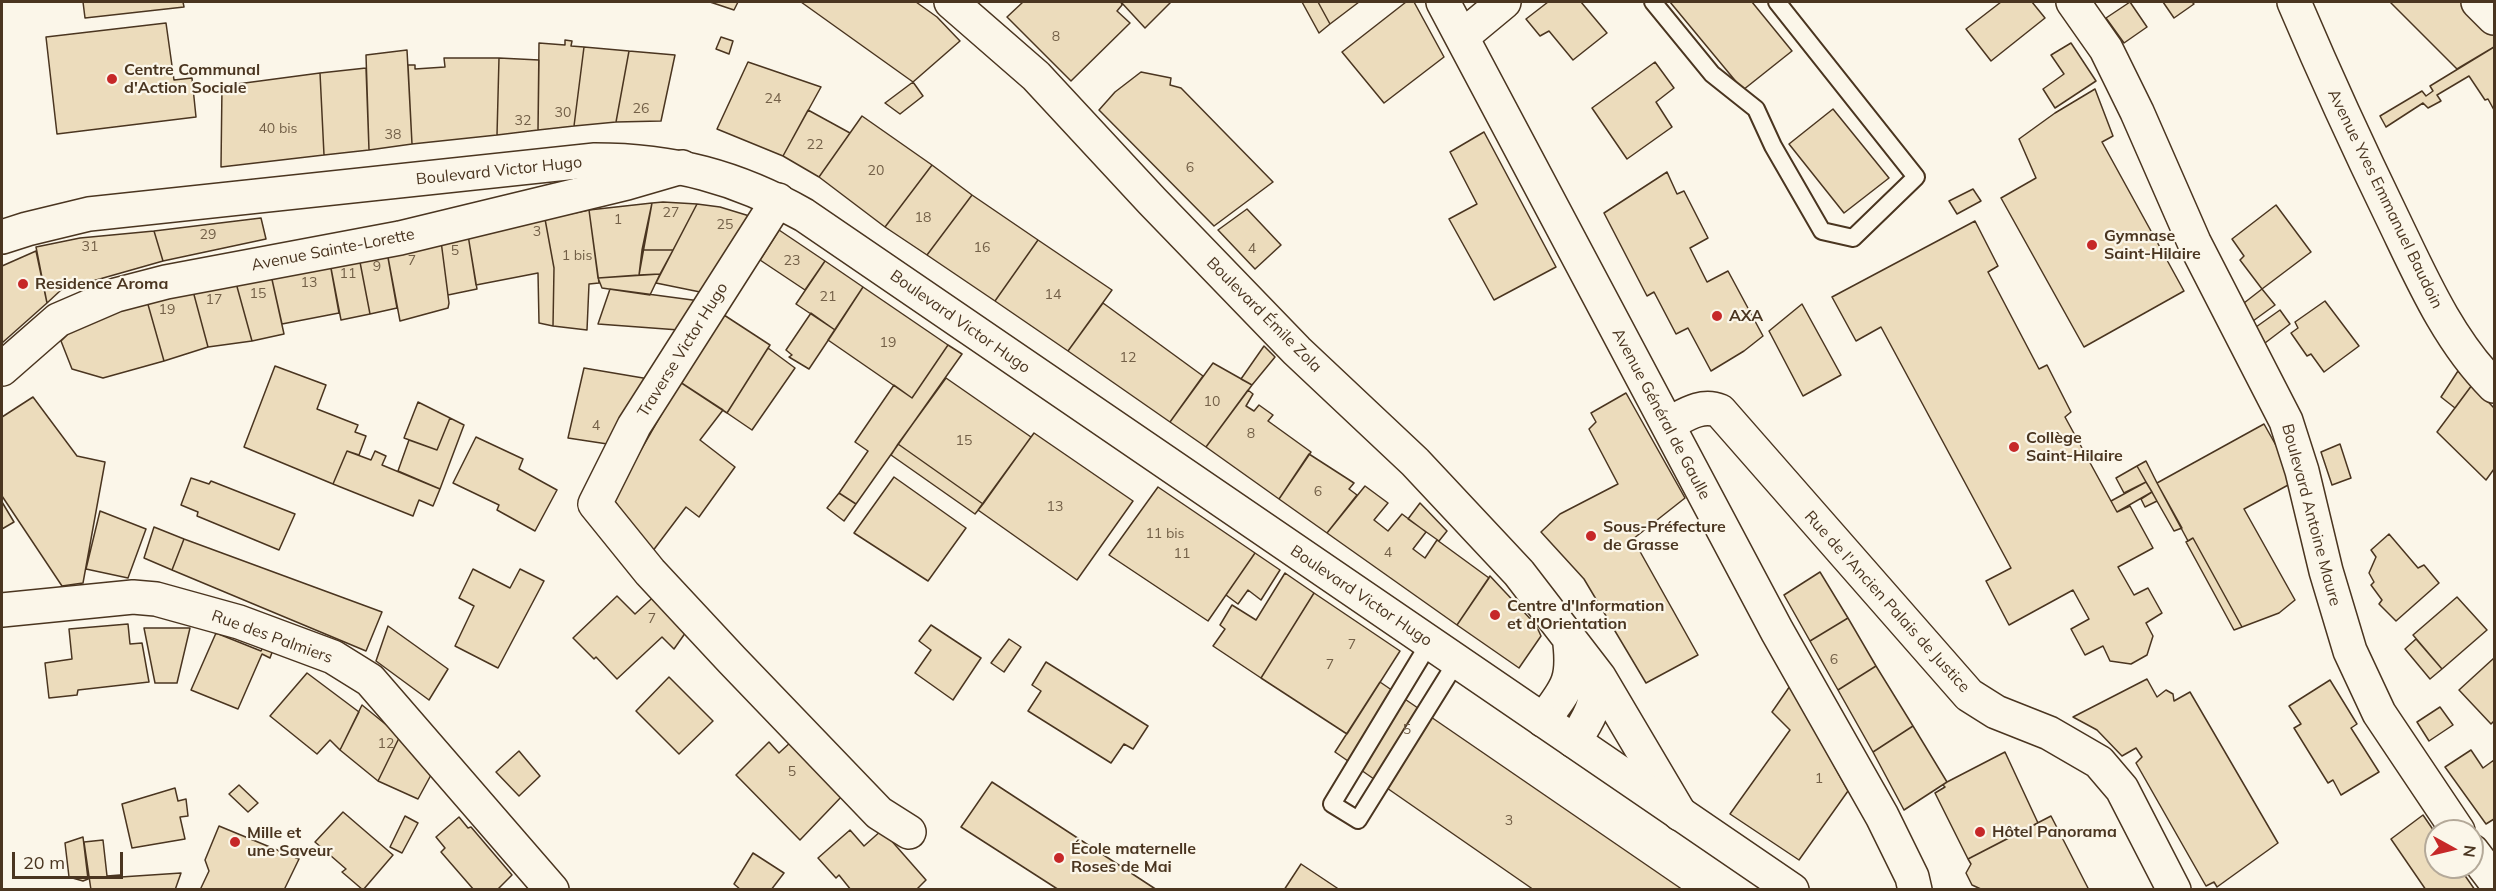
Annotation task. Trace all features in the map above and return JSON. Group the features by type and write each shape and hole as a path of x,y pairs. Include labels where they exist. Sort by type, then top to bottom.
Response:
{"main road":[{"name":"Boulevard Émile Zola","path":"951,2 1036,76 1289,343 1415,462 1519,573 1599,677 1680,814"},
{"name":"Avenue Général de Gaulle","path":"1443,2 1777,631 1882,816 1912,878 1915,890"},
{"path":"1463,36 1504,2"},
{"name":"Boulevard Antoine Maure","path":"2073,2 2106,49 2194,242 2286,421 2302,471 2326,571 2350,651 2379,713 2450,819"},
{"name":"Avenue Yves Emmanuel Baudoin","path":"2294,2 2335,99 2416,267 2465,355 2494,386"},
{"path":"2478,2 2494,18"},
{"name":"Boulevard Victor Hugo","path":"2,237 89,214 595,160 634,160 682,167 745,186 778,200 804,215 1792,890"},
{"name":"Avenue Sainte-Lorette","path":"2,369 58,320 116,295 165,282 400,238 627,183 682,167"},
{"name":"Traverse Victor Hugo","path":"778,200 634,426 595,504 650,572 732,660 879,813 909,832"},
{"name":"Rue de l'Ancien Palais de Justice","path":"1668,424 1702,408 1711,407 1719,411 1969,695 1996,712 2049,733 2099,762 2122,789 2174,890"},
{"name":"Rue des Palmiers","path":"2,610 133,597 156,599 239,622 333,657 369,680 552,890"},
{"path":"1543,720 1562,696 1570,679 1572,661 1569,636"},
{"path":"1574,741 1588,722 1596,703 1599,677"},
{"path":"2484,866 2494,880"}],"lane":[{"path":"1653,2 1712,74 1756,109 1773,146 1822,231 1853,238 1916,177 1777,2"},
{"path":"1430,642 1332,804 1358,820 1457,661"}],"building":[{"path":"83,2 183,2 184,7 85,18"},
{"path":"710,2 738,2 734,10"},
{"path":"801,2 916,2 937,17 960,41 913,82"},
{"path":"1023,2 1121,2 1122,5 1117,11 1130,23 1071,81 1007,17"},
{"path":"1121,2 1171,2 1145,28"},
{"path":"1302,2 1318,2 1330,24 1319,33"},
{"path":"1318,2 1359,2 1330,24"},
{"path":"1406,2 1414,2 1444,57 1384,103 1342,52"},
{"path":"1548,2 1581,2 1607,33 1573,60 1549,31 1540,36 1526,19"},
{"path":"1670,2 1752,2 1792,51 1743,90"},
{"path":"2001,2 2032,2 2045,18 1991,61 1966,29"},
{"path":"2130,2 2147,27 2124,43 2106,18"},
{"path":"2163,2 2192,2 2194,4 2174,18"},
{"path":"2390,2 2464,2 2494,32 2494,47 2457,69"},
{"name":"Centre Communal d'Action Sociale","path":"166,23 174,80 192,78 196,117 57,134 46,37"},
{"path":"721,37 733,41 729,54 716,49"},
{"path":"565,40 572,41 571,46 584,47 574,126 538,130 539,43 565,45"},
{"path":"2071,43 2096,81 2055,108 2043,89 2064,74 2051,55"},
{"path":"584,47 629,51 616,122 574,126"},
{"path":"2494,47 2494,110 2469,76 2437,95 2441,101 2428,108 2423,103 2386,127 2380,116 2422,91 2426,96 2433,91 2430,86"},
{"path":"407,50 412,144 369,150 366,55"},
{"path":"629,51 675,55 661,121 616,122"},
{"path":"444,58 499,58 497,135 412,144 408,65 415,65 415,69 445,67"},
{"path":"499,58 539,60 538,130 497,135"},
{"path":"748,62 821,87 783,156 717,129"},
{"path":"1655,62 1674,88 1656,102 1672,127 1627,159 1592,108"},
{"path":"366,68 369,150 324,155 320,73"},
{"path":"1141,72 1171,78 1170,85 1181,88 1273,182 1214,226 1099,110 1115,92"},
{"path":"320,73 324,155 221,167 222,86"},
{"path":"913,82 923,96 900,114 885,103"},
{"name":"Gymnase Saint-Hilaire","path":"2095,89 2113,136 2102,142 2184,291 2084,347 2001,198 2036,178 2019,139 2055,113"},
{"path":"1833,109 1889,178 1844,213 1789,144"},
{"path":"808,110 850,133 819,177 783,156"},
{"path":"862,116 932,165 885,227 819,177"},
{"path":"1484,132 1556,267 1494,300 1449,219 1477,204 1450,152"},
{"path":"932,165 972,195 927,255 885,227"},
{"path":"1667,172 1677,194 1684,191 1708,238 1690,248 1707,282 1728,271 1763,336 1744,351 1711,371 1688,328 1676,334 1654,292 1647,296 1604,213"},
{"path":"1973,189 1981,201 1957,214 1949,201"},
{"path":"972,195 1038,240 995,301 927,255"},
{"path":"652,203 697,204 673,250 642,250"},
{"path":"652,203 639,275 598,278 589,210"},
{"path":"697,204 720,207 756,218 705,293 656,283"},
{"path":"2276,205 2311,252 2262,289 2240,260 2244,256 2232,239"},
{"path":"1247,209 1281,245 1255,269 1218,230"},
{"path":"589,210 599,283 589,284 587,330 553,326 554,268 545,219"},
{"path":"261,218 266,239 163,261 154,231"},
{"path":"545,219 554,268 553,326 539,323 538,273 476,285 468,235"},
{"name":"Collège Saint-Hilaire","path":"1975,221 1998,266 1988,272 2039,369 2047,365 2071,412 2065,417 2117,512 2130,506 2153,548 2118,567 2134,595 2148,588 2162,613 2146,623 2153,636 2147,655 2131,664 2110,661 2103,646 2085,655 2071,629 2089,619 2073,590 2009,625 1986,581 2011,568 1881,327 1856,341 1832,297"},
{"path":"779,230 825,261 805,290 760,260"},
{"path":"154,231 163,261 61,290 47,303 36,247 80,238"},
{"path":"468,235 477,289 448,295 441,241"},
{"path":"1038,240 1112,290 1068,351 995,301"},
{"path":"441,241 448,308 400,321 387,252"},
{"path":"642,250 673,250 660,274 639,275"},
{"name":"Residence Aroma","path":"36,251 47,303 2,343 2,266"},
{"path":"387,252 397,308 370,314 359,257"},
{"path":"359,257 370,314 341,320 330,263"},
{"path":"825,261 863,287 835,330 796,304"},
{"path":"330,263 339,313 282,324 271,275"},
{"path":"660,274 650,295 602,288 598,278"},
{"path":"271,275 284,334 252,341 236,283"},
{"path":"236,283 252,341 208,347 193,291"},
{"path":"863,287 948,345 912,398 828,340"},
{"path":"610,289 700,301 679,330 598,324"},
{"path":"2262,289 2275,305 2253,321 2244,303"},
{"path":"193,291 208,347 164,361 147,301"},
{"path":"147,301 164,361 103,378 72,369 61,341 83,319"},
{"path":"2325,301 2359,346 2324,372 2311,354 2307,356 2291,333 2298,328 2295,322"},
{"path":"1103,303 1203,376 1170,422 1068,351"},
{"path":"1802,304 1841,375 1803,396 1769,331"},
{"path":"2280,310 2290,324 2265,343 2256,327"},
{"path":"811,313 835,330 809,369 789,357 792,355 786,350"},
{"path":"724,315 770,345 727,413 680,382"},
{"path":"948,345 962,354 856,504 839,493 868,451 855,442 894,385 912,398"},
{"path":"1264,346 1275,357 1252,385 1241,379"},
{"path":"768,348 795,368 752,430 727,413"},
{"path":"1213,363 1252,385 1206,447 1170,422"},
{"path":"275,366 326,385 317,409 358,425 355,432 366,436 359,455 347,451 333,484 244,447"},
{"path":"584,368 649,379 614,445 568,438"},
{"path":"2458,371 2472,385 2455,408 2441,397"},
{"path":"946,378 1031,437 983,504 898,444"},
{"path":"680,382 723,410 700,440 735,467 699,517 686,507 652,552 613,499"},
{"path":"2472,385 2494,408 2494,469 2486,480 2437,432"},
{"path":"1248,390 1253,394 1246,406 1254,411 1259,405 1273,415 1268,421 1311,452 1279,499 1206,447"},
{"name":"Sous-Préfecture de Grasse","path":"1626,393 1685,498 1633,539 1698,655 1646,683 1584,579 1541,532 1560,514 1618,484 1589,429 1596,422 1591,413"},
{"path":"33,397 77,456 105,462 83,583 62,586 2,496 2,417"},
{"path":"418,402 450,418 437,450 404,438"},
{"path":"450,418 464,425 440,489 398,471 409,440 437,450"},
{"path":"2264,424 2278,449 2290,484 2244,509 2295,600 2279,613 2242,627 2193,538 2188,541 2157,483"},
{"path":"1034,433 1133,501 1077,580 978,510"},
{"path":"476,437 523,459 519,469 557,490 535,531 497,510 499,505 453,483"},
{"path":"898,444 983,504 975,514 891,455"},
{"path":"2340,444 2351,478 2332,485 2321,452"},
{"path":"347,451 371,460 375,451 386,456 382,465 440,489 433,506 419,500 413,516 333,484"},
{"path":"1309,454 1354,483 1349,489 1357,495 1327,533 1279,499"},
{"path":"2146,461 2182,528 2174,531 2137,466"},
{"path":"2137,466 2146,482 2124,493 2116,478"},
{"path":"894,477 966,528 928,581 854,533"},
{"path":"191,478 209,484 211,481 295,514 279,550 197,516 198,512 181,505"},
{"path":"2146,482 2152,492 2117,512 2111,501"},
{"path":"1365,486 1388,503 1374,520 1388,531 1402,514 1426,532 1413,549 1425,558 1437,540 1489,578 1457,625 1327,533"},
{"path":"1158,487 1255,553 1208,621 1109,555"},
{"path":"2152,492 2157,501 2145,507 2141,499"},
{"path":"839,493 856,504 844,521 827,508"},
{"path":"2,502 14,522 2,529"},
{"path":"1420,503 1447,531 1439,541 1408,519"},
{"path":"100,511 146,529 128,578 86,569"},
{"path":"154,527 184,539 172,570 144,558"},
{"path":"2389,534 2418,568 2424,565 2439,583 2396,621 2379,604 2382,600 2371,585 2374,582 2369,573 2376,557 2371,550"},
{"path":"2193,538 2242,627 2234,630 2186,542"},
{"path":"184,539 382,612 366,651 172,570"},
{"path":"1255,553 1280,570 1261,600 1248,590 1238,604 1226,595"},
{"path":"473,569 510,588 520,569 544,581 498,668 455,646 474,606 459,598"},
{"path":"1820,572 1848,618 1810,641 1784,595"},
{"path":"1285,573 1314,593 1261,678 1213,646 1225,629 1220,625 1232,605 1256,620"},
{"name":"Centre d'Information et d'Orientation","path":"1490,576 1536,625 1541,636 1519,668 1457,625"},
{"path":"662,589 693,622 674,649 662,637 617,679 573,638 617,596 635,614"},
{"path":"1314,593 1400,651 1347,734 1261,678"},
{"path":"2457,597 2487,630 2442,669 2413,635"},
{"path":"1848,618 1876,666 1838,690 1810,641"},
{"path":"128,624 130,644 142,643 149,682 78,690 77,695 49,698 45,663 72,659 69,629"},
{"path":"931,625 981,658 953,700 915,673 931,650 919,641"},
{"path":"388,626 448,669 429,700 376,661"},
{"path":"144,628 190,628 177,683 155,683"},
{"path":"216,633 261,651 265,643 274,647 270,658 262,654 238,709 191,690"},
{"path":"1009,639 1021,647 1004,672 991,663"},
{"path":"2416,639 2442,669 2430,679 2405,649"},
{"path":"2494,658 2494,721 2491,724 2459,690"},
{"path":"1046,662 1148,726 1133,749 1124,744 1111,763 1028,711 1041,691 1032,685"},
{"path":"1876,666 1913,726 1873,752 1838,690"},
{"path":"307,673 359,712 340,750 330,740 317,754 270,716"},
{"path":"669,677 713,721 679,754 636,711"},
{"path":"2147,679 2157,697 2166,690 2173,694 2174,701 2190,692 2278,843 2217,887 2214,882 2206,886 2136,763 2142,757 2136,748 2122,756 2097,730 2073,717"},
{"path":"2330,680 2357,724 2351,728 2379,772 2341,795 2333,780 2328,783 2294,728 2301,724 2289,706"},
{"path":"1380,682 1683,890 1534,890 1335,752"},
{"path":"1790,686 1848,791 1799,860 1730,814 1790,730 1772,712"},
{"path":"362,705 400,736 378,781 340,750"},
{"path":"2440,707 2453,725 2429,741 2417,722"},
{"path":"1913,726 1947,782 1904,810 1873,752"},
{"path":"400,736 431,775 418,799 378,781"},
{"path":"792,741 844,794 800,840 736,775 769,742 779,753"},
{"path":"2471,750 2483,768 2494,760 2494,819 2486,824 2445,767"},
{"path":"519,751 540,776 519,796 496,772"},
{"path":"2005,752 2038,823 1968,859 1935,793 1945,787 1943,785 1947,782"},
{"name":"École maternelle Roses de Mai","path":"992,782 1157,890 1059,890 961,827"},
{"path":"239,785 258,803 248,812 229,794"},
{"path":"175,788 178,801 186,799 188,816 180,817 185,839 132,848 122,804"},
{"path":"343,812 393,855 363,890 342,872 346,869 315,842"},
{"path":"2423,815 2426,819 2424,879 2467,879 2475,890 2426,890 2391,839"},
{"path":"405,816 418,823 402,853 390,847"},
{"path":"2051,816 2089,890 1983,890 1972,885 1966,873 1971,864 1968,859"},
{"path":"459,817 468,828 471,827 512,875 497,890 474,890 441,852 445,848 436,837"},
{"name":"Mille et une Saveur","path":"219,826 299,859 284,890 200,890 209,871 205,860"},
{"path":"850,830 864,846 882,830 926,880 916,890 851,890 839,875 836,878 818,858"},
{"path":"83,837 88,879 83,881 69,877 65,843"},
{"path":"103,840 107,876 181,873 175,890 91,890 84,842"},
{"path":"753,853 784,873 771,890 741,890 734,884"},
{"path":"1301,864 1340,890 1284,890"}],"place":[{"name":"Centre Communal d'Action Sociale","path":"112,79"},
{"name":"Gymnase Saint-Hilaire","path":"2092,245"},
{"name":"Residence Aroma","path":"23,284"},
{"name":"AXA","path":"1717,316"},
{"name":"Collège Saint-Hilaire","path":"2014,447"},
{"name":"Sous-Préfecture de Grasse","path":"1591,536"},
{"name":"Centre d'Information et d'Orientation","path":"1495,615"},
{"name":"Hôtel Panorama","path":"1980,832"},
{"name":"Mille et une Saveur","path":"235,842"},
{"name":"École maternelle Roses de Mai","path":"1059,858"}]}
